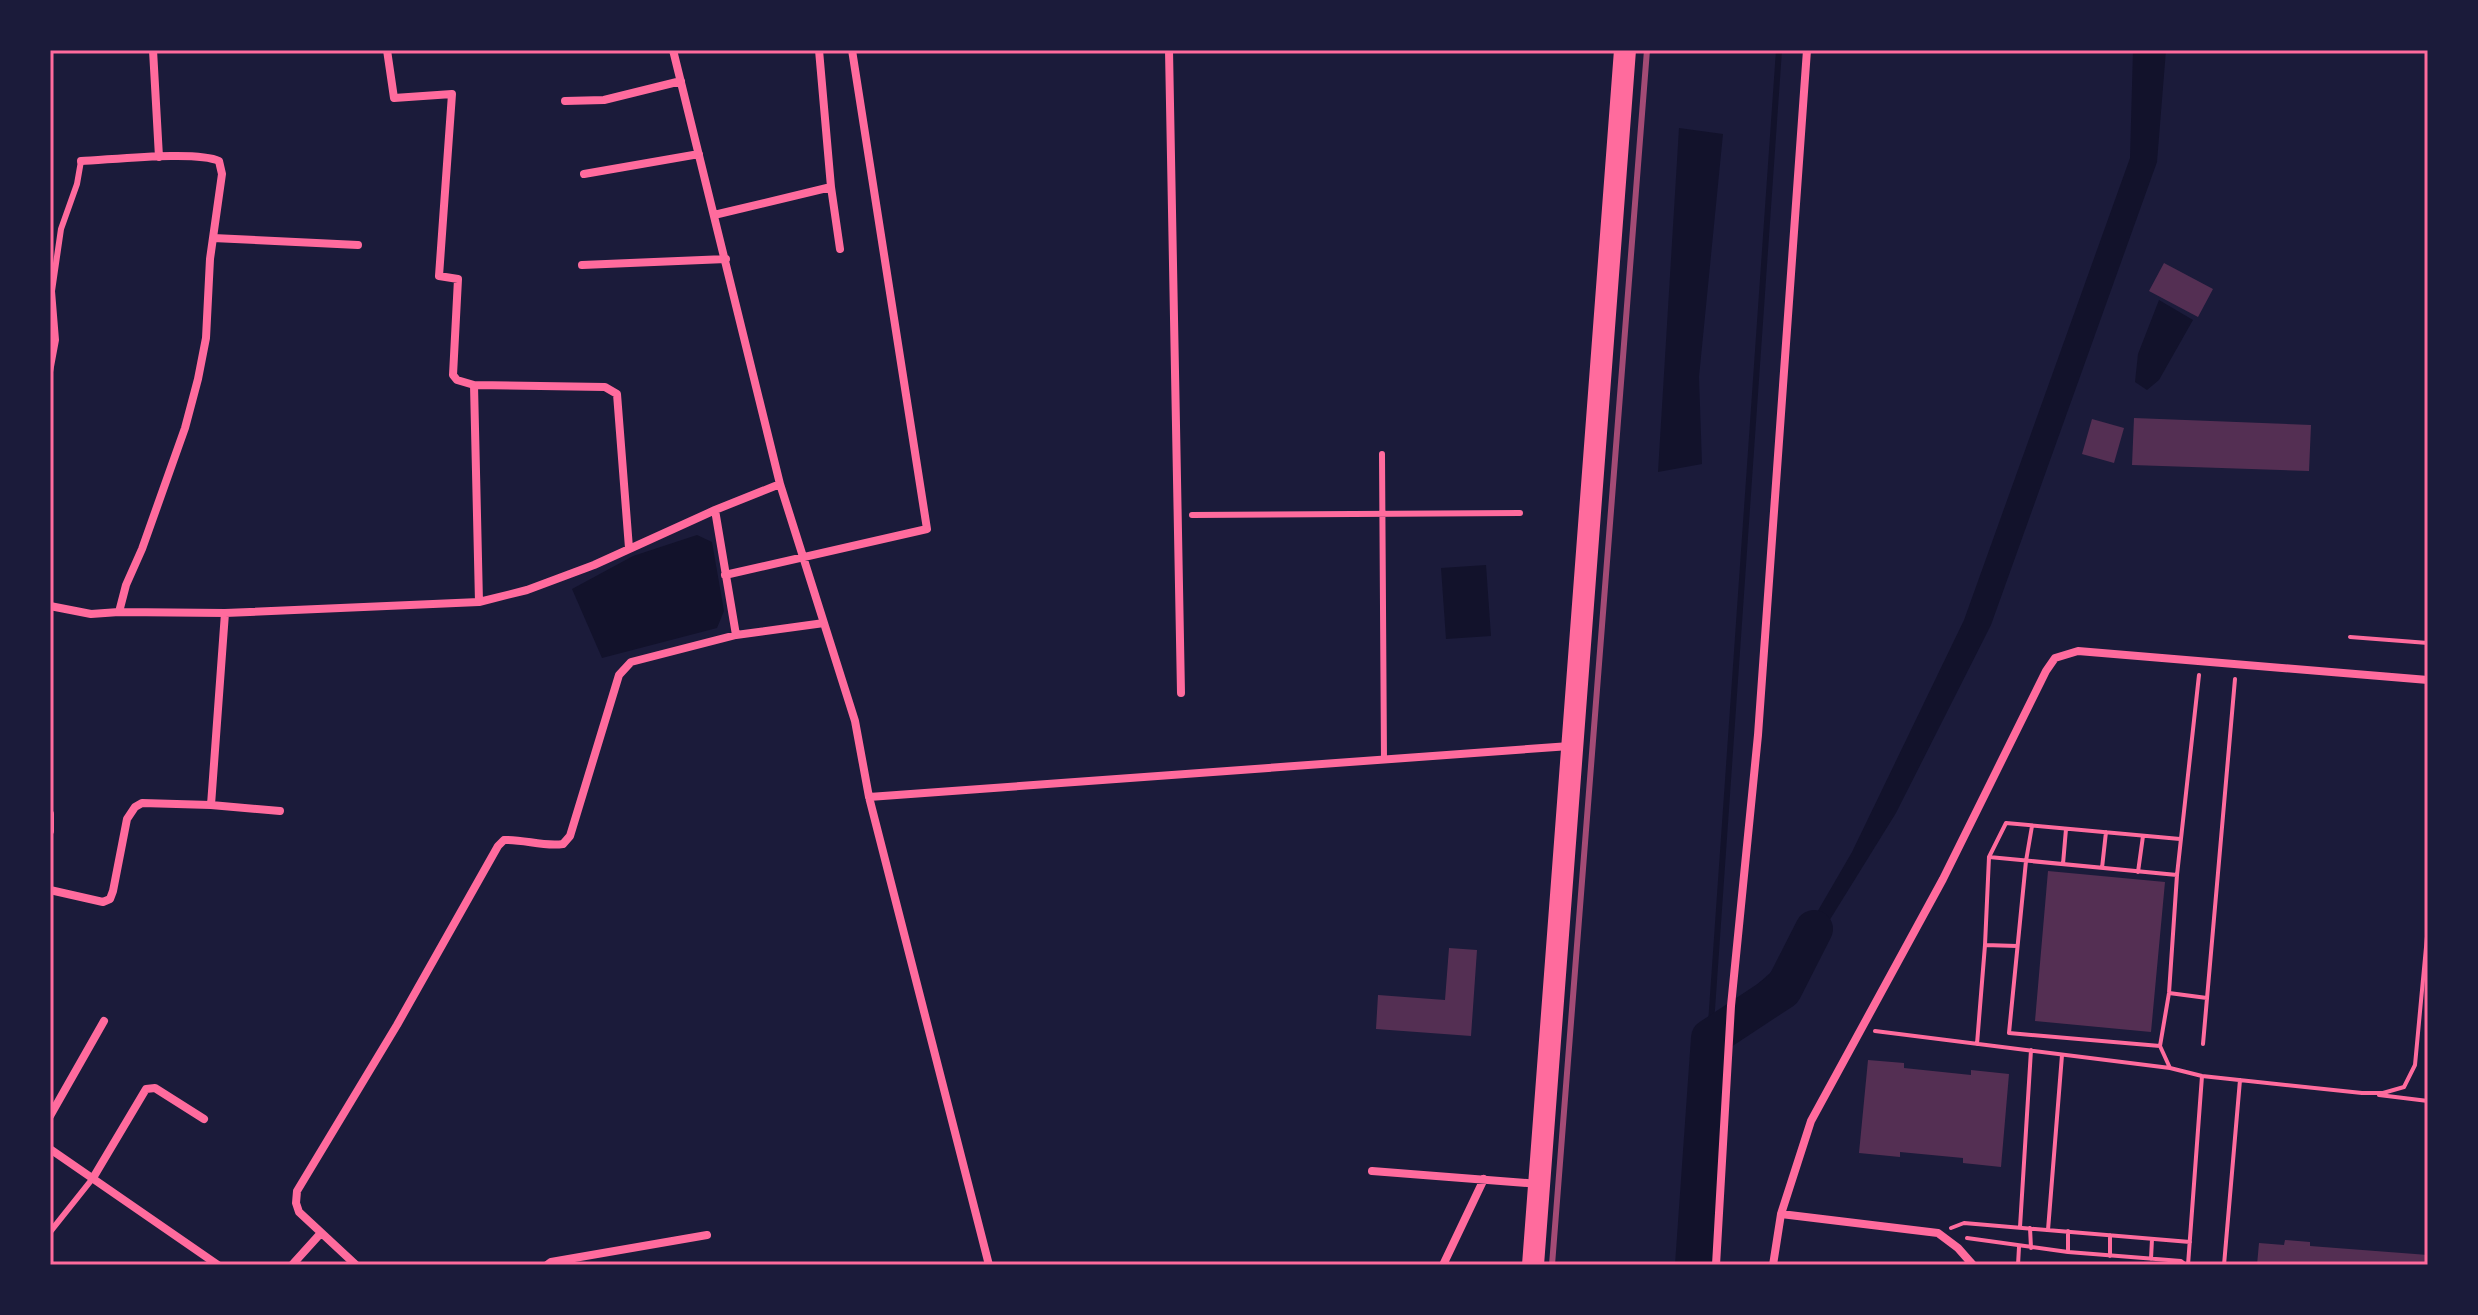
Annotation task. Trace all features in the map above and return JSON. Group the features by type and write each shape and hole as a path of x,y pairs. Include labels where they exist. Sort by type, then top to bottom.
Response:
{"highway":[{"path":"1533,1265 1625,50"}],"street":[{"path":"153,50 159,157"},
{"path":"387,50 394,98 452,94 439,276 458,279 453,375 457,380 474,385 605,387 617,394 629,548"},
{"path":"673,50 780,484 855,721 869,797 989,1265"},
{"path":"819,50 831,187 840,249"},
{"path":"725,575 927,529 852,50"},
{"path":"1169,50 1181,693"},
{"path":"1716,1265 1731,1006 1758,735 1807,50"},
{"path":"565,101 604,100 681,81"},
{"path":"584,174 699,154"},
{"path":"81,161 207,157 219,161 222,166 210,259 206,338 198,379 185,428 126,585 119,612"},
{"path":"714,215 831,187"},
{"path":"213,238 358,245"},
{"path":"582,265 726,259"},
{"path":"474,385 479,602"},
{"path":"50,606 91,614 225,613 479,602 540,585 594,565 780,484"},
{"path":"715,510 736,635"},
{"path":"211,805 225,613"},
{"path":"356,1265 299,1212 297,1191 397,1025 498,846 504,840 513,839 563,844 570,836 619,675 631,662 736,635 824,623"},
{"path":"1773,1265 1781,1214 1811,1121 1943,879 2055,658 2078,651 2428,680"},
{"path":"869,797 1573,746"},
{"path":"50,890 107,901 113,891 127,819 142,803 280,811"},
{"path":"50,814 50,831"},
{"path":"50,1116 104,1021"},
{"path":"93,1178 146,1089 155,1088 204,1119"},
{"path":"50,1149 218,1265"},
{"path":"1372,1171 1540,1184"},
{"path":"1443,1265 1484,1179"},
{"path":"1781,1214 1938,1233 1958,1248 1973,1265"},
{"path":"292,1265 320,1234"},
{"path":"547,1265 707,1235"}],"lane":[{"path":"50,372 56,340 52,291 61,229 77,184 81,161"},
{"path":"1382,454 1384,760"},
{"path":"1192,515 1520,513"},
{"path":"50,1232 93,1178"}],"path":[{"path":"2350,637 2428,643"},
{"path":"2170,1068 2160,1046 2169,993 2180,839 2200,662"},
{"path":"2203,1044 2237,664"},
{"path":"1977,1044 1989,857 2006,823 2180,839"},
{"path":"2032,826 2009,1033 2160,1046"},
{"path":"2063,864 2066,829"},
{"path":"2102,868 2106,832"},
{"path":"2138,872 2143,836"},
{"path":"1989,857 2177,875"},
{"path":"2362,1093 2383,1093 2404,1087 2415,1065 2428,926"},
{"path":"1985,945 2017,946"},
{"path":"2169,993 2208,998"},
{"path":"1860,1029 2170,1068 2202,1076 2428,1101"},
{"path":"2020,1227 2031,1050"},
{"path":"2048,1230 2062,1055"},
{"path":"1938,1233 2031,1248 2181,1261 2187,1265 2202,1076"},
{"path":"2224,1265 2240,1080"},
{"path":"1938,1233 1964,1223 2190,1242"},
{"path":"2030,1228 2031,1248"},
{"path":"2068,1231 2068,1252"},
{"path":"2110,1235 2110,1256"},
{"path":"2151,1259 2152,1239"},
{"path":"2018,1265 2019,1246"},
{"path":"2093,1255 2093,1265"}],"shaded area":[{"path":"2133,50 2166,50 2157,162 1991,625 1896,813 1800,968 1751,1004 1753,988 1794,952 1852,852 1964,620 2130,158"},
{"path":"1679,128 1723,134 1699,377 1702,464 1658,472"},
{"path":"2159,300 2193,320 2159,380 2147,390 2135,382 2138,354"},
{"path":"697,535 712,542 724,611 717,628 602,658 572,589 633,556"},
{"path":"1486,565 1491,636 1446,639 1441,568"}],"building":[{"path":"2164,263 2213,289 2198,317 2149,291"},
{"path":"2134,418 2311,425 2309,471 2132,465"},
{"path":"2092,419 2124,428 2114,463 2082,454"},
{"path":"2048,871 2165,882 2151,1032 2035,1021"},
{"path":"1449,948 1477,950 1471,1036 1376,1029 1378,995 1445,1000"},
{"path":"1868,1060 1904,1063 1904,1068 1971,1075 1971,1070 2009,1074 2001,1167 1963,1163 1963,1158 1900,1152 1900,1157 1859,1153"},
{"path":"2285,1240 2310,1242 2310,1246 2428,1255 2428,1265 2257,1265 2259,1243 2284,1245"}],"waterway":[{"path":"1710,1038 1779,50"},
{"path":"1694,1265 1710,1038 1783,990 1814,929"}],"railway":[{"path":"1552,1265 1647,50"}]}
